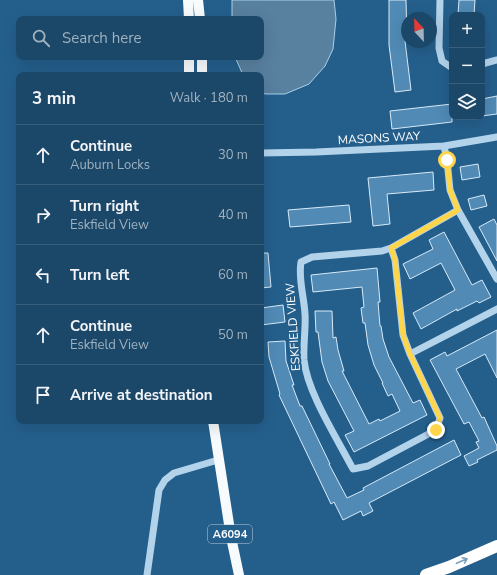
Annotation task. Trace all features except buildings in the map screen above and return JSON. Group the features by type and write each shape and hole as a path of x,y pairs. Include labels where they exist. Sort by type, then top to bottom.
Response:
{"highway":[{"path":"426,575 449,567 497,546"}],"main road":[{"path":"188,0 188,16"},
{"path":"198,0 200,16"},
{"path":"189,60 189,72"},
{"path":"202,60 202,72"},
{"name":"A6094","path":"212,424 231,537 239,575"}],"street":[{"path":"440,0 440,48 442,61 449,66"},
{"path":"485,63 497,60"},
{"name":"MASONS WAY","path":"264,153 444,146 497,137"},
{"path":"444,146 450,190 458,210 497,280"},
{"name":"ESKFIELD VIEW","path":"410,354 440,418 436,430 368,466 353,469 326,419 309,379 304,361 305,314 300,270 301,262 312,257 391,248 458,210"},
{"path":"391,248 395,260 403,335 410,354 497,309"},
{"path":"147,575 159,490 165,480 174,473 218,460"}],"water":[{"path":"232,0 334,0 336,19 333,49 325,66 309,84 285,94 265,94 264,72 242,72 236,60 264,60 264,16 232,16"}],"route":[{"path":"436,430 440,418 410,354 403,335 395,260 391,248 458,210 450,190 447,160"}]}
